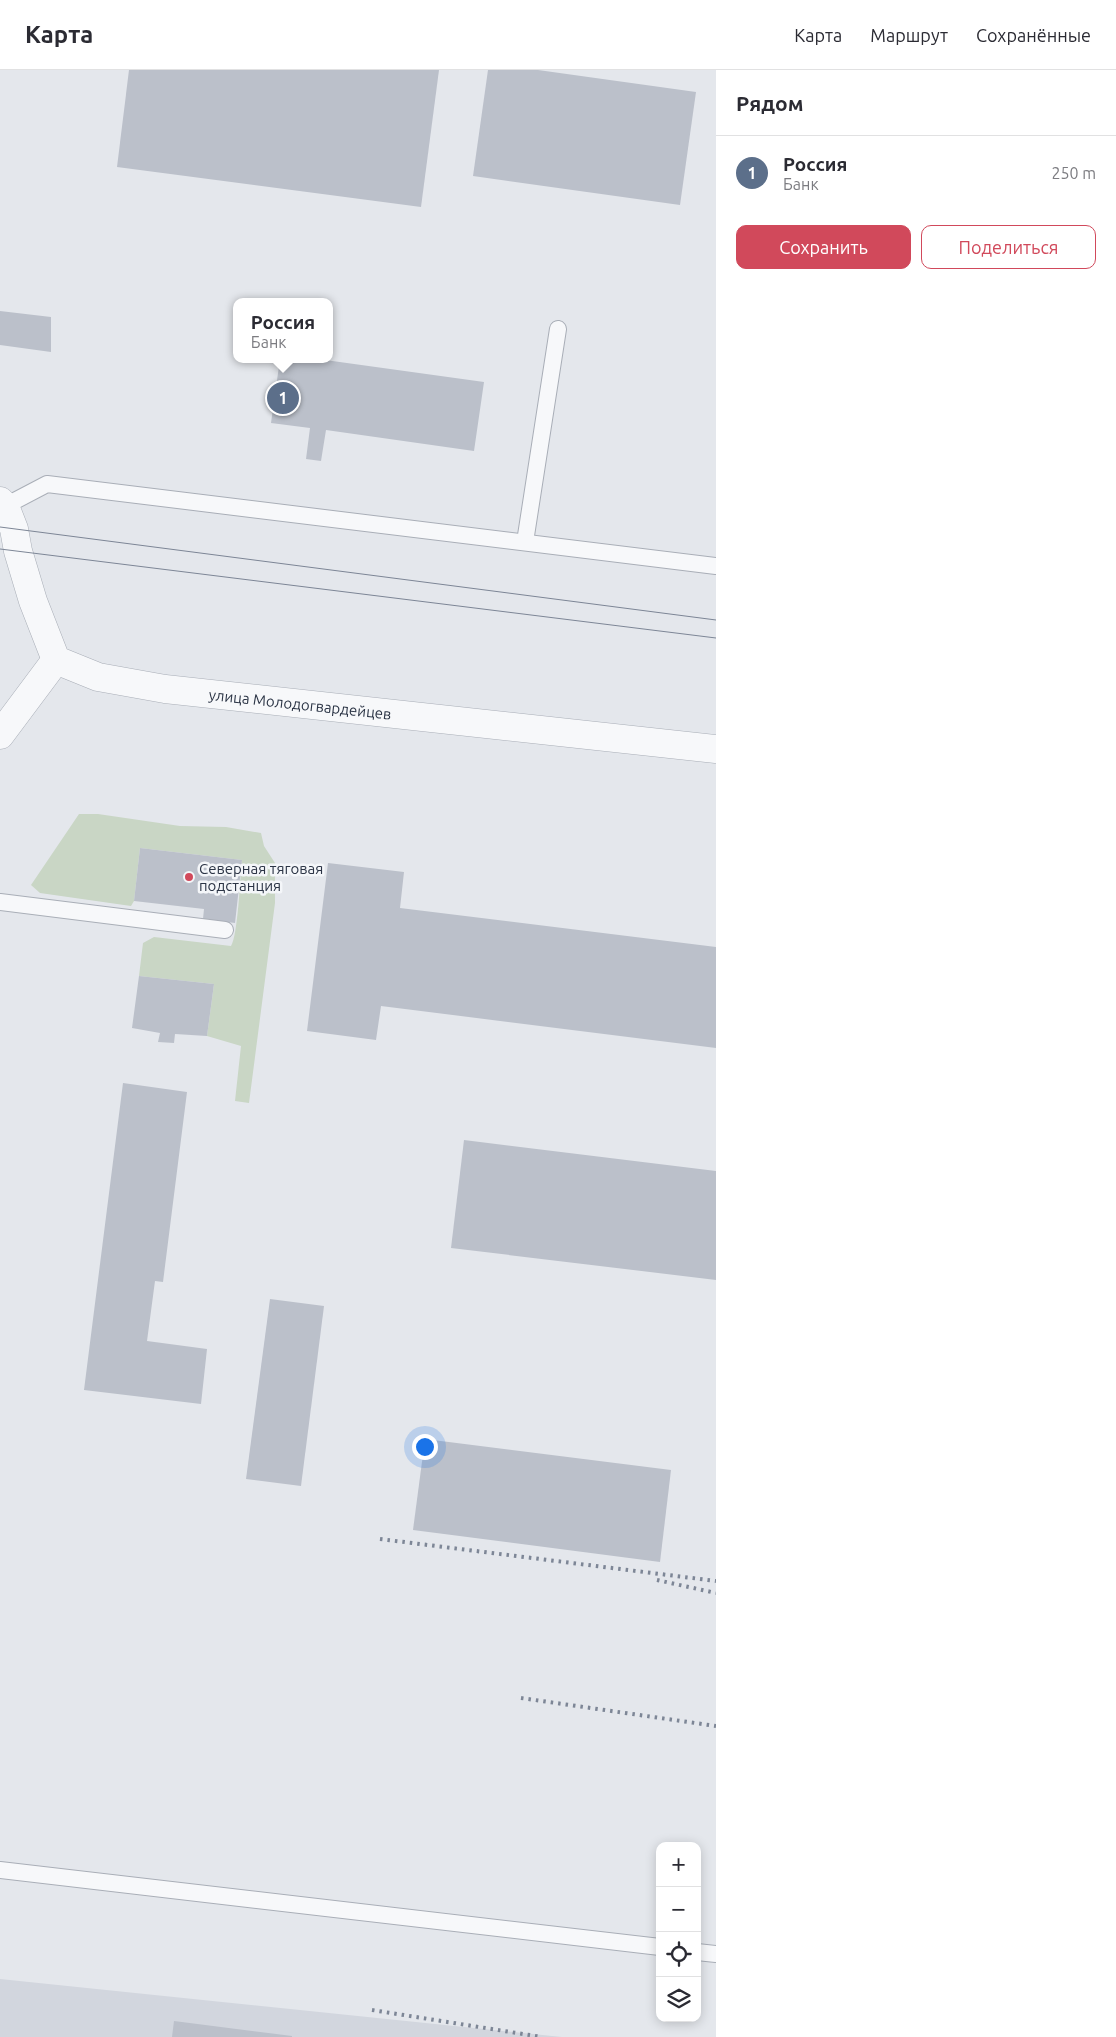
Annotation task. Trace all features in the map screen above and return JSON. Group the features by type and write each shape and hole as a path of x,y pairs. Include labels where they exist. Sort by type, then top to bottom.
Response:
{"street":[{"path":"0,734 56,660 33,601 14,529 3,504"},
{"name":"улица Молодогвардейцев","path":"56,660 98,677 165,689 716,749"}],"lane":[{"path":"525,542 558,329"},
{"path":"3,504 47,484 716,566"},
{"path":"0,902 224,930"},
{"path":"0,1870 656,1947"},
{"path":"701,1952 716,1954"}],"shaded area":[{"path":"0,1979 562,2037 0,2037"}],"green space":[{"path":"79,814 98,814 180,826 226,827 261,833 264,846 275,863 275,903 249,1103 235,1101 241,1046 207,1036 214,984 139,976 143,943 154,937 231,946 237,919 242,860 140,848 134,901 131,906 40,893 31,885"}],"building":[{"path":"129,70 439,70 421,207 117,167"},
{"path":"488,70 538,70 696,92 680,205 473,176"},
{"path":"0,311 51,317 51,352 0,345"},
{"path":"333,361 484,382 474,451 326,430 321,461 306,459 310,428 271,423 279,363 333,363"},
{"name":"Северная тяговая подстанция","path":"140,848 242,860 235,923 203,919 204,909 134,901"},
{"path":"328,863 404,872 400,908 716,947 716,1048 381,1006 376,1040 307,1031"},
{"path":"139,976 214,984 207,1036 175,1034 174,1043 158,1042 160,1033 132,1028"},
{"path":"123,1083 187,1092 163,1282 155,1281 147,1341 207,1349 201,1404 84,1390"},
{"path":"464,1140 716,1171 716,1280 451,1248"},
{"path":"270,1299 324,1306 301,1486 246,1479"},
{"path":"425,1439 671,1470 660,1562 413,1530"},
{"path":"174,2021 292,2036 292,2037 172,2037"}],"tram line":[{"path":"0,527 716,620"},
{"path":"0,549 716,638"}],"railway":[{"path":"380,1539 716,1581"},
{"path":"657,1580 716,1593"},
{"path":"521,1698 716,1726"},
{"path":"372,2010 542,2037"}],"place":[{"name":"Россия","path":"283,398"},
{"name":"Северная тяговая подстанция","path":"189,877"}]}
